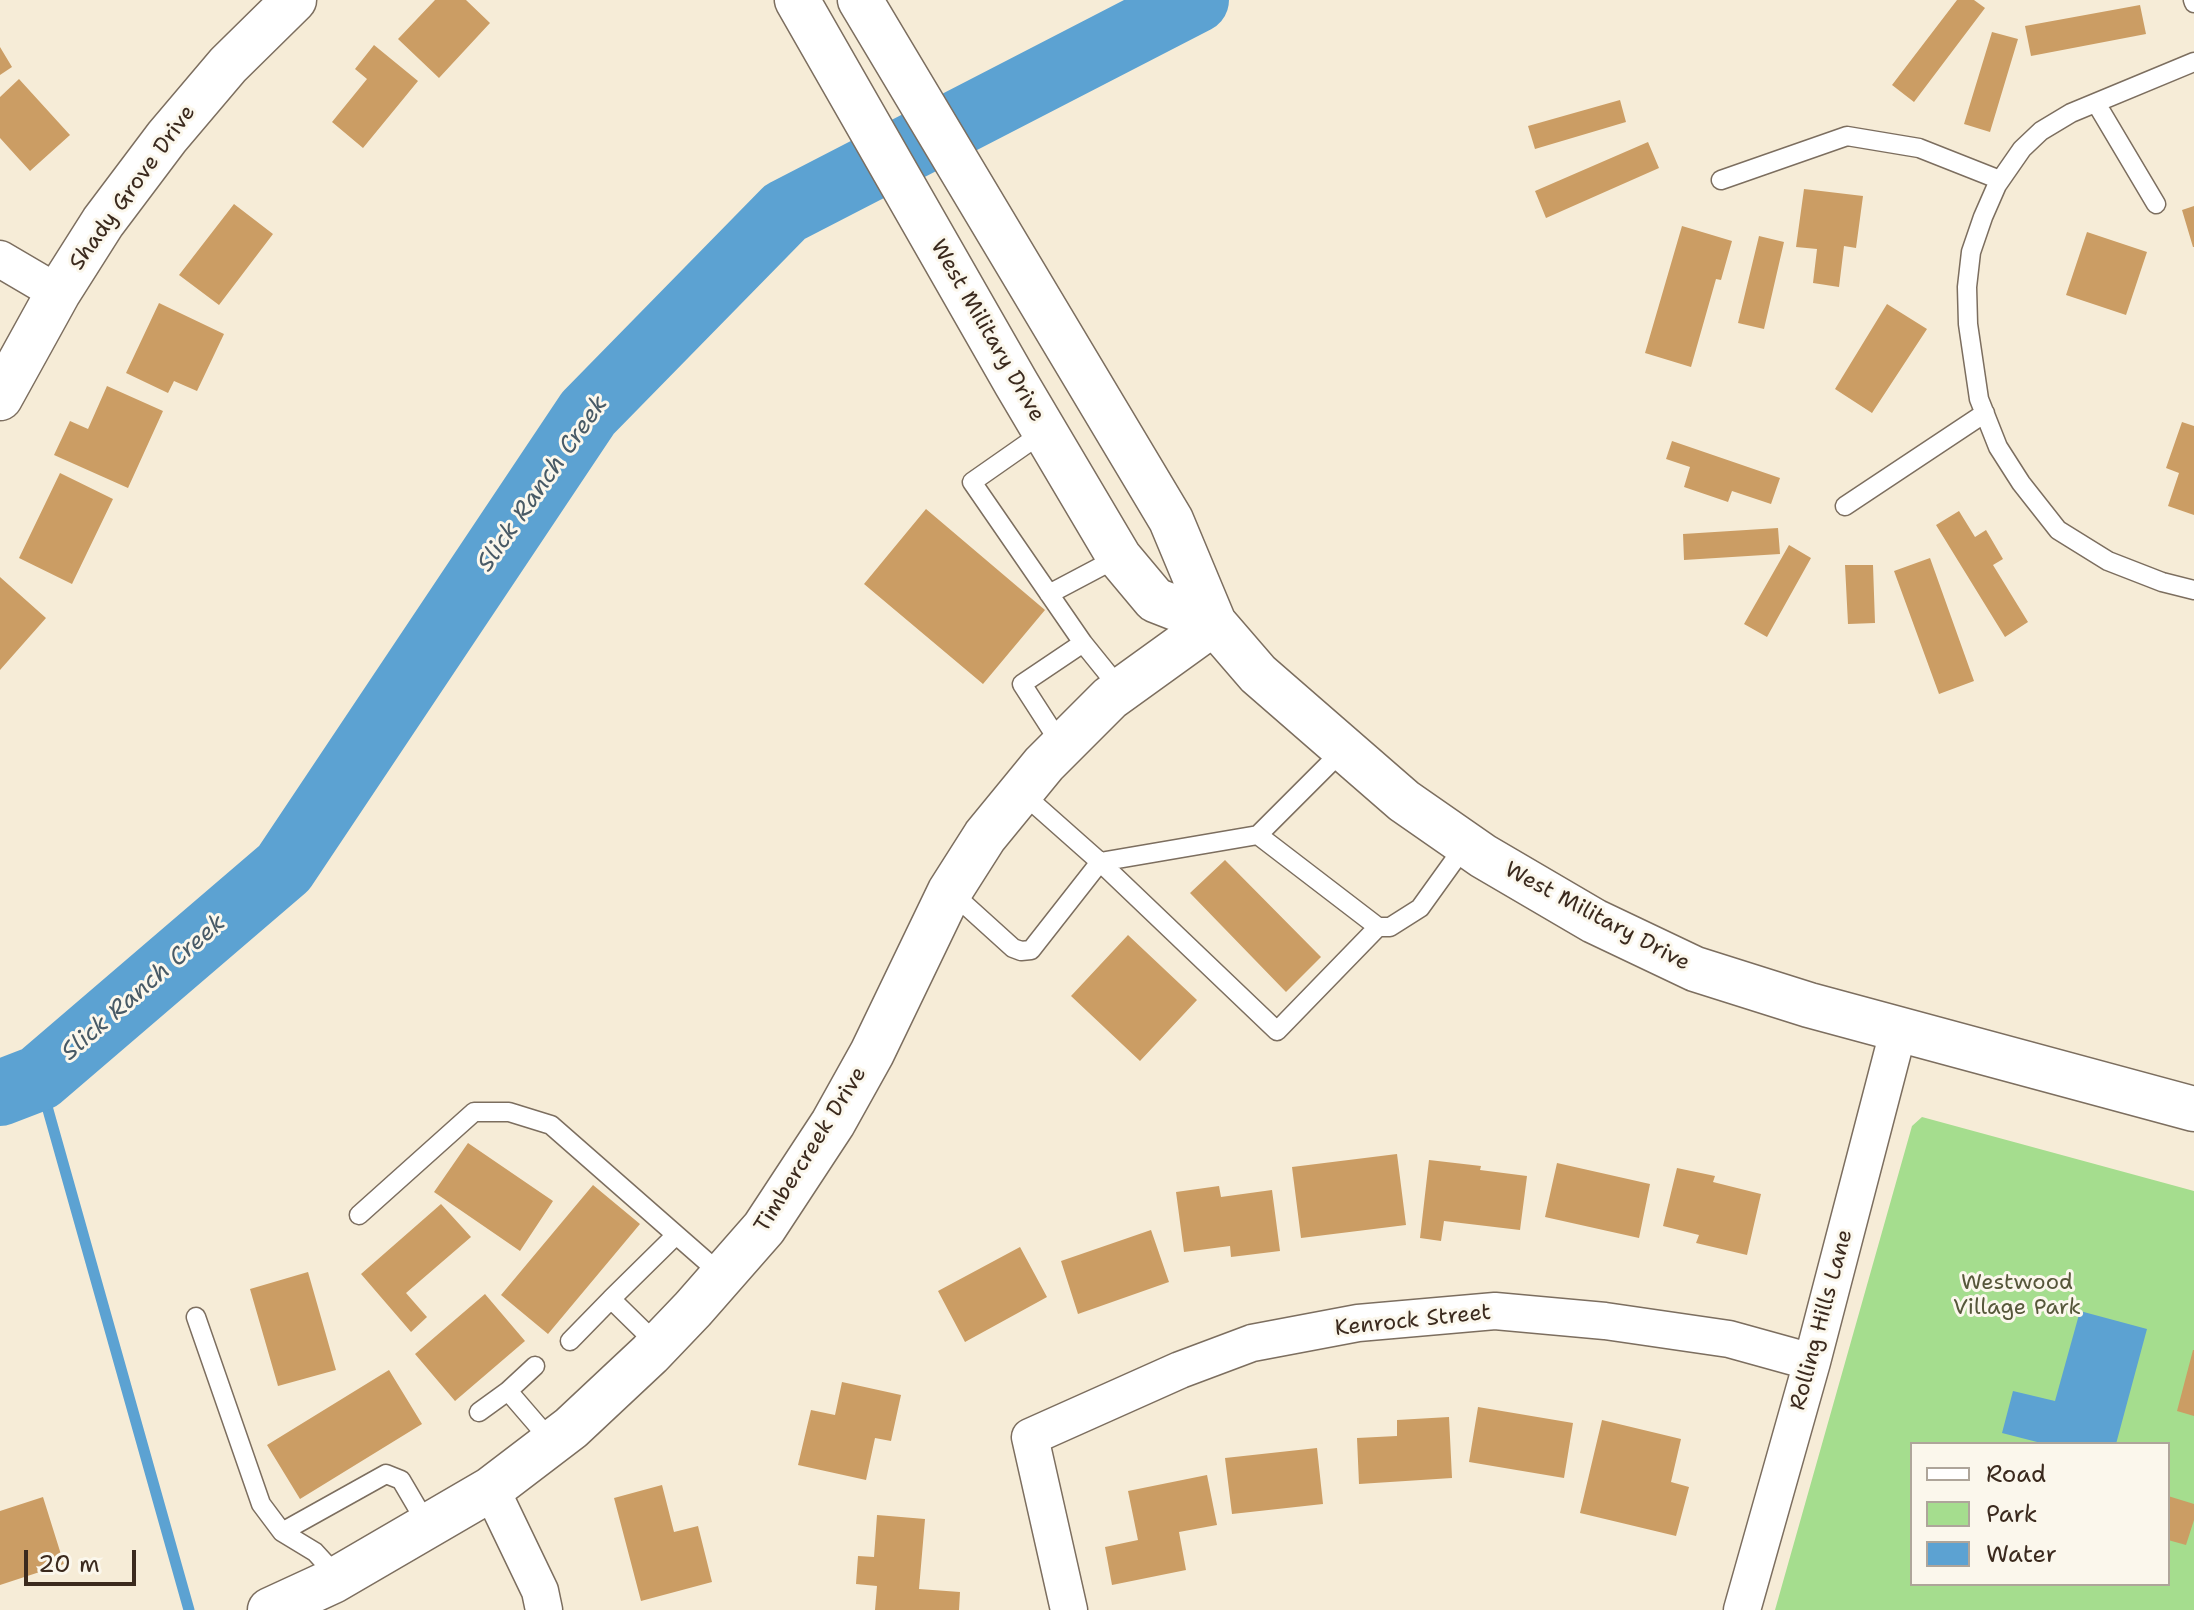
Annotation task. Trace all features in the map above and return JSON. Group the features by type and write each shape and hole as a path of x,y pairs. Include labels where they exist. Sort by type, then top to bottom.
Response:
{"main road":[{"name":"Shady Grove Drive","path":"0,398 58,293 103,222 167,137 228,65 294,0"},
{"name":"West Military Drive","path":"797,0 1119,557 1155,600 1214,623"},
{"name":"West Military Drive","path":"860,0 1171,520 1214,623 1258,674 1404,801 1466,844 1594,921 1695,969 1809,1005 2194,1109"},
{"name":"Timbercreek Drive","path":"270,1610 333,1581 491,1489 571,1428 658,1345 764,1228 833,1123 872,1053 950,891 985,836 1062,746 1121,690 1214,623"}],"street":[{"path":"0,259 58,293"},
{"name":"Rolling Hills Lane","path":"1742,1610 1812,1362 1899,1028"},
{"name":"Kenrock Street","path":"1069,1610 1030,1437 1180,1370 1252,1343 1408,1317 1495,1311 1605,1321 1729,1339 1812,1362"},
{"path":"491,1489 540,1591 544,1610"}],"lane":[{"path":"2194,62 2096,103 2041,131 2022,149 2000,180 1983,217 1971,252 1967,287 1968,324 1979,399 1998,447 2021,483 2058,530 2108,561 2162,582 2194,590"},
{"path":"2096,103 2156,204"},
{"path":"1721,180 1847,136 1919,148 2000,180"},
{"path":"1845,506 1985,413"},
{"path":"1045,431 972,482 1083,643 1121,690"},
{"path":"1049,594 1119,557"},
{"path":"1062,746 1022,684 1083,643"},
{"path":"950,891 1013,948 1031,950 1100,862 1258,835 1345,748"},
{"path":"1021,792 1100,862 1277,1031 1378,927"},
{"path":"1258,835 1378,927 1390,927 1420,908 1466,844"},
{"path":"359,1215 474,1112 509,1112 551,1125 722,1275"},
{"path":"570,1341 676,1235"},
{"path":"611,1299 658,1345"},
{"path":"196,1317 261,1504 282,1532 315,1552 326,1564 333,1581"},
{"path":"479,1412 535,1366"},
{"path":"508,1391 552,1442"},
{"path":"282,1532 386,1474 401,1480 428,1526"}],"green space":[{"name":"Westwood Village Park","path":"1922,1117 2194,1191 2194,1610 1775,1610 1912,1126"}],"water":[{"path":"2080,1311 2147,1329 2117,1442 2037,1442 2002,1433 2013,1391 2055,1401"}],"building":[{"path":"435,0 466,0 490,23 439,78 398,39"},
{"path":"1957,0 1974,0 1985,8 1914,102 1892,85"},
{"path":"2140,5 2146,34 2031,56 2025,26"},
{"path":"1992,32 2018,39 1990,132 1964,124"},
{"path":"374,45 418,81 363,148 332,122 367,79 355,69"},
{"path":"0,47 12,67 0,75"},
{"path":"19,79 70,135 30,171 0,138 0,97"},
{"path":"1620,100 1626,122 1535,149 1528,126"},
{"path":"1648,142 1659,168 1546,218 1535,191"},
{"path":"1804,189 1863,196 1856,248 1844,246 1839,287 1813,283 1817,249 1796,247"},
{"path":"234,204 273,234 219,305 179,275"},
{"path":"2194,206 2194,247 2193,247 2182,210"},
{"path":"1682,226 1732,241 1721,280 1716,279 1691,367 1645,353"},
{"path":"2087,232 2147,252 2126,315 2066,295"},
{"path":"1759,236 1784,242 1764,329 1738,323"},
{"path":"159,303 224,334 197,391 174,381 168,393 126,373"},
{"path":"1887,304 1927,329 1872,413 1835,389"},
{"path":"107,386 163,411 128,488 54,455 70,421 88,429"},
{"path":"2182,422 2194,426 2194,515 2168,506 2179,473 2166,468"},
{"path":"1672,441 1780,478 1771,504 1732,491 1728,502 1684,487 1690,467 1666,459"},
{"path":"60,473 113,499 72,584 19,558"},
{"path":"926,509 1045,610 983,684 864,584"},
{"path":"1959,511 1975,537 1986,530 2003,559 1993,565 2028,622 2005,637 1936,525"},
{"path":"1778,528 1780,554 1684,560 1683,534"},
{"path":"1789,545 1811,558 1767,637 1744,624"},
{"path":"1930,558 1974,681 1939,694 1894,571"},
{"path":"1845,565 1873,565 1875,623 1848,624"},
{"path":"0,577 46,618 0,670"},
{"path":"1225,860 1321,957 1286,992 1190,893"},
{"path":"1128,935 1197,1000 1140,1061 1071,996"},
{"path":"468,1143 553,1201 520,1251 434,1192"},
{"path":"1397,1154 1406,1225 1301,1238 1292,1167"},
{"path":"1429,1160 1481,1166 1480,1170 1527,1176 1520,1230 1444,1221 1441,1241 1420,1238"},
{"path":"1557,1163 1650,1184 1639,1238 1545,1217"},
{"path":"1677,1168 1715,1176 1713,1182 1761,1194 1747,1255 1696,1243 1699,1235 1663,1226"},
{"path":"593,1185 640,1224 548,1334 501,1295"},
{"path":"1219,1186 1221,1197 1272,1190 1280,1251 1231,1257 1230,1246 1184,1252 1176,1192"},
{"path":"441,1204 471,1237 406,1293 427,1317 411,1332 361,1274"},
{"path":"1151,1230 1169,1282 1078,1314 1061,1261"},
{"path":"1020,1247 1047,1297 965,1342 938,1291"},
{"path":"308,1272 336,1370 278,1386 250,1289"},
{"path":"485,1294 525,1341 455,1401 415,1354"},
{"path":"2194,1350 2194,1416 2177,1411"},
{"path":"389,1370 422,1424 300,1499 267,1445"},
{"path":"842,1382 901,1395 891,1441 875,1438 866,1480 798,1465 811,1410 835,1415"},
{"path":"1478,1407 1573,1423 1564,1478 1469,1462"},
{"path":"1449,1417 1452,1478 1359,1484 1357,1438 1397,1436 1397,1420"},
{"path":"1602,1420 1681,1439 1671,1482 1689,1487 1676,1536 1580,1513"},
{"path":"1317,1448 1323,1504 1232,1514 1225,1458"},
{"path":"1207,1475 1217,1525 1179,1532 1186,1570 1112,1585 1105,1547 1138,1540 1128,1491"},
{"path":"662,1485 674,1532 698,1526 712,1582 641,1601 614,1498"},
{"path":"43,1497 64,1564 0,1585 0,1511"},
{"path":"2170,1497 2194,1504 2194,1520 2186,1545 2170,1541"},
{"path":"877,1515 925,1519 919,1589 960,1592 959,1610 875,1610 877,1586 856,1584 858,1556 874,1557"}],"waterway":[{"name":"Slick Ranch Creek","path":"0,1093 39,1078 284,868 588,413 785,212 1196,0"},
{"path":"39,1078 189,1610"}]}
